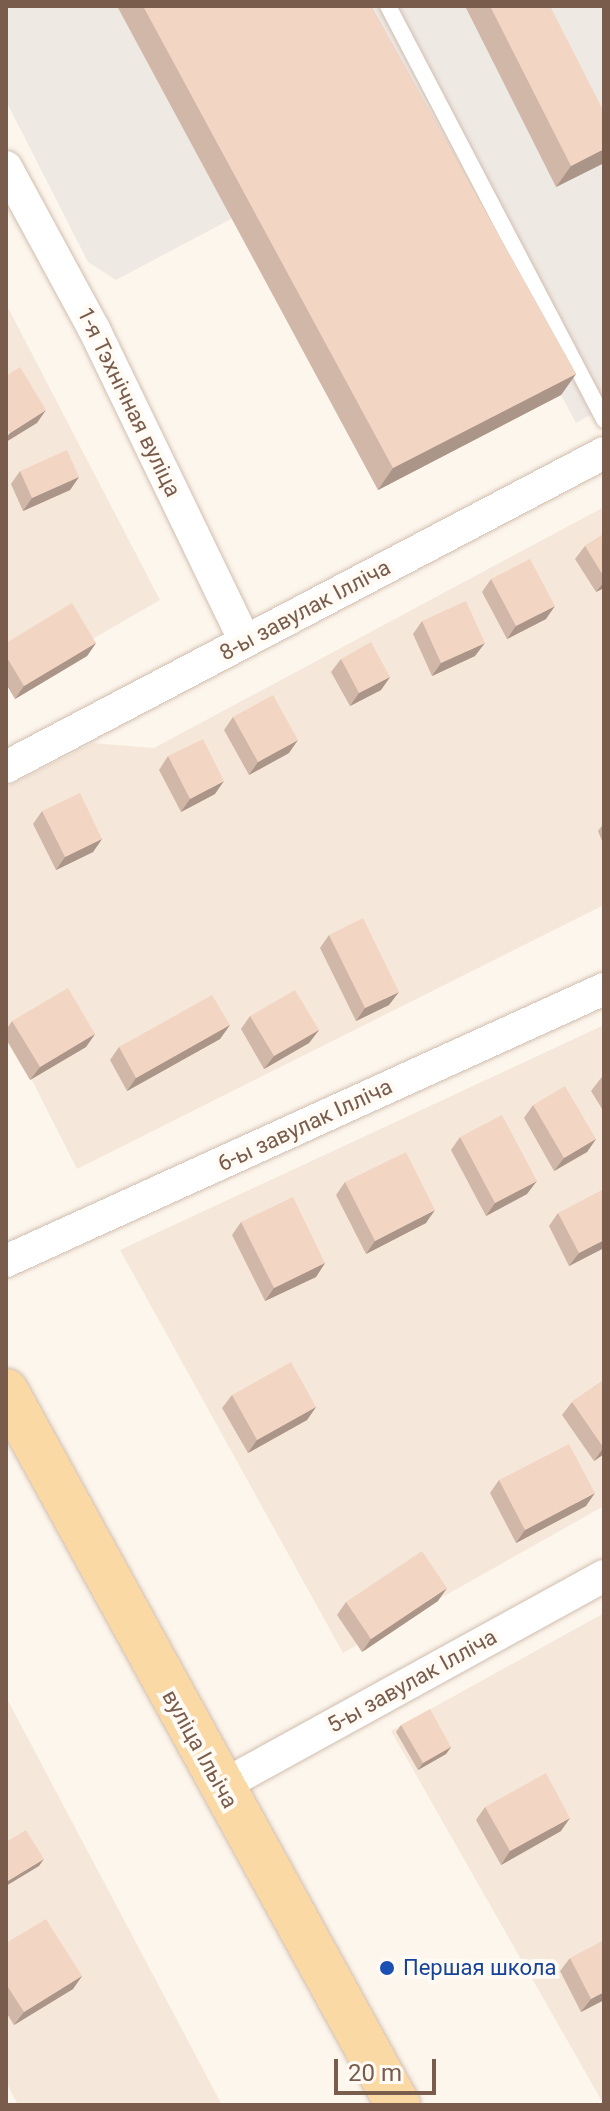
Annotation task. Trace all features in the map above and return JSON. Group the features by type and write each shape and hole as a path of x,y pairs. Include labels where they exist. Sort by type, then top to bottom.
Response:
{"main road":[{"name":"вуліца Ільіча","path":"6,1391 220,1787 398,2105"}],"street":[{"name":"1-я Тэхнічная вуліца","path":"6,167 94,329 245,641"},
{"name":"8-ы завулак Ілліча","path":"6,767 604,453"},
{"name":"6-ы завулак Ілліча","path":"6,1261 604,989"},
{"name":"5-ы завулак Ілліча","path":"220,1787 604,1576"}],"lane":[{"path":"388,6 604,420"}],"shaded area":[{"path":"6,6 604,6 604,408 576,423 561,395 378,490 233,218 116,280 88,262 6,101"},
{"path":"6,304 160,600 6,689"},
{"path":"604,507 604,905 77,1169 6,1029 6,787 92,743 154,748"},
{"path":"604,1025 604,1506 343,1653 120,1250"},
{"path":"604,1613 604,2105 391,1731"},
{"path":"6,1697 222,2105 18,2105 6,2082"}],"building":[{"path":"143,6 371,6 576,374 393,468"},
{"path":"490,6 550,6 604,112 604,149 571,166"},
{"path":"20,367 46,410 10,433 6,427 6,376"},
{"path":"67,450 79,477 32,498 20,471"},
{"path":"604,534 604,577 585,546"},
{"path":"530,559 555,606 516,626 491,579"},
{"path":"466,601 485,643 441,663 422,621"},
{"path":"72,603 96,643 24,686 6,656 6,643"},
{"path":"371,642 390,677 359,693 341,659"},
{"path":"273,695 298,740 258,762 233,717"},
{"path":"203,739 224,781 190,799 168,756"},
{"path":"80,793 102,839 65,857 42,811"},
{"path":"363,918 399,992 365,1008 329,935"},
{"path":"68,988 95,1034 40,1067 12,1021"},
{"path":"295,990 319,1030 274,1056 250,1016"},
{"path":"212,995 230,1025 136,1078 119,1047"},
{"path":"565,1086 596,1139 564,1158 533,1105"},
{"path":"502,1115 537,1181 495,1203 460,1137"},
{"path":"406,1152 435,1210 375,1241 345,1182"},
{"path":"604,1189 604,1240 579,1253 558,1213"},
{"path":"293,1197 325,1263 274,1288 241,1222"},
{"path":"291,1362 316,1407 257,1440 232,1395"},
{"path":"604,1380 604,1447 603,1447 572,1402"},
{"path":"569,1444 595,1493 525,1530 499,1480"},
{"path":"422,1551 447,1588 371,1639 346,1602"},
{"path":"430,1709 451,1747 423,1763 401,1725"},
{"path":"546,1773 570,1818 510,1851 485,1807"},
{"path":"26,1830 44,1859 6,1882 6,1842"},
{"path":"46,1919 82,1976 24,2012 6,1984 6,1943"},
{"path":"604,1940 604,1992 591,1999 570,1958"}],"place":[{"name":"Першая школа","path":"387,1968"}]}
